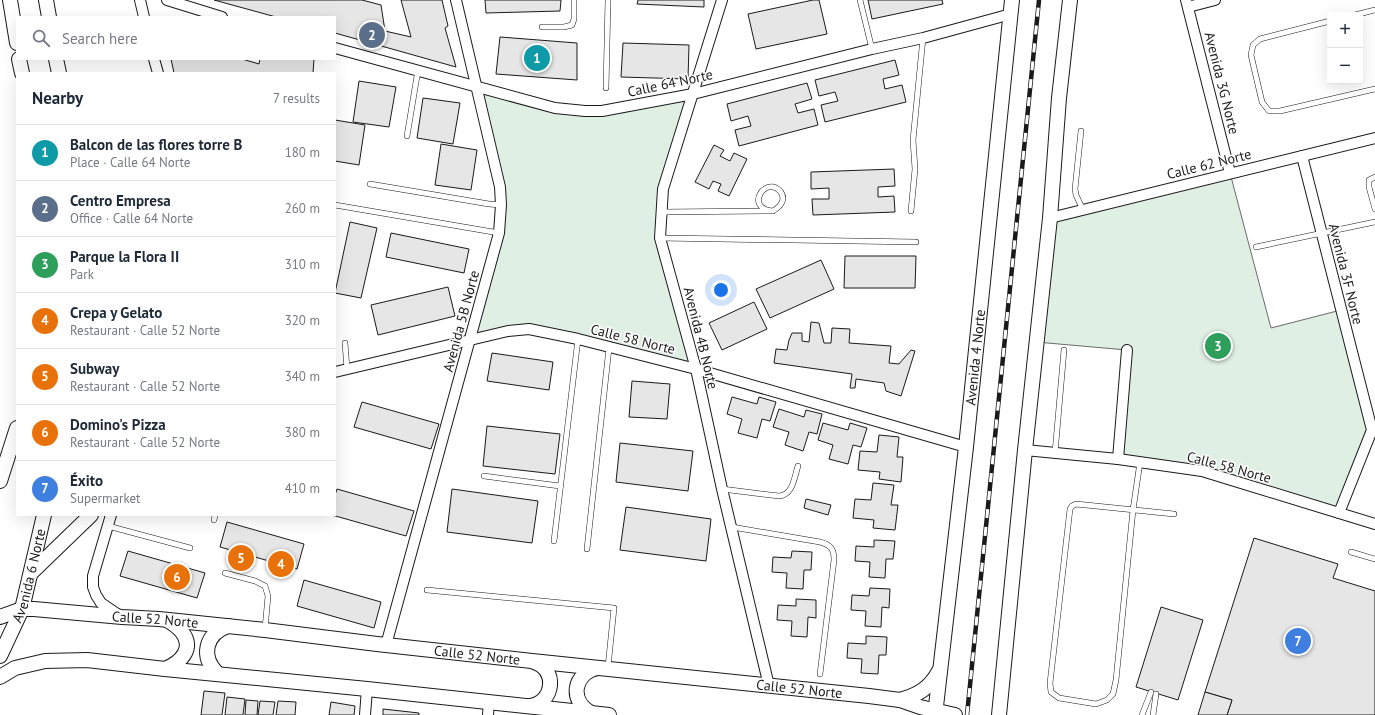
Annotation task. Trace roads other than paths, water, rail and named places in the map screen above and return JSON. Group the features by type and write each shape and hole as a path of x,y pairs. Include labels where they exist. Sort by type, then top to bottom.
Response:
{"main road":[{"path":"10,0 16,37"},
{"path":"46,0 49,16"},
{"name":"Avenida 4 Norte","path":"936,713 966,448 1012,0"},
{"path":"999,715 1050,218 1059,98 1070,0"},
{"path":"20,60 22,72"},
{"path":"56,60 59,72"},
{"path":"0,481 16,431"},
{"name":"Avenida 6 Norte","path":"0,656 22,609 32,572 44,516"},
{"path":"32,572 90,516"},
{"name":"Calle 52 Norte","path":"0,617 22,609 66,611 228,626 532,661 869,696 896,700 936,713 955,715"},
{"path":"165,669 179,661 184,655 186,647 186,640 182,632 167,620"},
{"path":"218,674 209,663 207,654 208,645 216,633 228,626"},
{"path":"0,677 15,668 45,661 87,660 367,689 488,708 532,706 544,699 549,693 551,687 549,673 539,663 532,661"},
{"path":"907,715 904,708 896,700 921,693 928,687 939,670 941,661"},
{"path":"591,714 578,702 576,691 577,685 583,675 603,668"},
{"path":"1002,694 1010,715"},
{"path":"525,706 609,715"}],"street":[{"path":"140,0 144,16"},
{"name":"Avenida 5B Norte","path":"386,645 499,233 501,205 500,188 456,0"},
{"name":"Avenida 4B Norte","path":"722,0 663,190 660,238 696,369 722,489 769,686"},
{"path":"1187,4 1216,0"},
{"path":"171,1 187,3 220,16"},
{"name":"Avenida 3G Norte","path":"1187,4 1230,173"},
{"name":"Calle 64 Norte","path":"336,48 555,108 602,111 693,94 872,49 923,38 1010,14"},
{"path":"154,60 158,72"},
{"name":"Calle 62 Norte","path":"1050,218 1375,138"},
{"name":"Avenida 3F Norte","path":"1302,156 1374,430 1339,513"},
{"name":"Calle 58 Norte","path":"336,372 508,331 530,329 578,339 696,369 966,448"},
{"path":"1118,459 1127,350"},
{"name":"Calle 58 Norte","path":"1025,450 1118,459 1202,471 1375,524"},
{"path":"111,516 93,576 93,587 101,603 122,617"},
{"path":"365,715 367,689"}],"lane":[{"path":"542,27 564,27 572,25 574,19 574,0"},
{"path":"606,88 608,0"},
{"path":"860,0 872,49"},
{"path":"1363,13 1375,10"},
{"path":"1327,22 1260,39 1253,45 1251,55 1262,102 1269,111 1280,111 1375,89"},
{"path":"911,211 915,169 913,140 923,38"},
{"path":"407,136 418,70"},
{"path":"1081,131 1075,189 1076,195 1083,210"},
{"path":"1375,177 1370,180 1368,187 1375,209"},
{"path":"370,184 501,205"},
{"path":"662,212 773,211 779,208 782,202 782,196 780,191 774,187 768,187 759,195 759,201 762,207 773,211"},
{"path":"336,206 499,233"},
{"path":"1256,247 1375,222"},
{"path":"660,238 916,242"},
{"path":"554,541 578,339"},
{"path":"345,344 346,369"},
{"path":"588,549 610,348"},
{"path":"1055,453 1064,350"},
{"path":"1140,462 1133,510 1116,680 1113,694 1107,700 1096,704 1059,698 1051,692 1050,683 1070,509 1076,504 1133,510 1174,514"},
{"path":"722,489 785,496 792,486 798,466"},
{"path":"484,476 560,486"},
{"path":"108,526 190,548"},
{"path":"732,527 820,542 829,545 834,551 820,674"},
{"path":"1351,552 1375,559"},
{"path":"225,573 255,581 265,586 268,596 265,630"},
{"path":"427,590 614,608 603,668"},
{"path":"1144,715 1154,693 1153,715"}],"railway":[{"path":"967,715 1039,0"}],"place":[{"name":"Centro Empresa","path":"372,35"},
{"name":"Balcon de las flores torre B","path":"537,58"},
{"name":"Parque la Flora II","path":"1218,346"},
{"name":"Subway","path":"241,558"},
{"name":"Crepa y Gelato","path":"281,564"},
{"name":"Domino's Pizza","path":"177,577"},
{"name":"Éxito","path":"1298,641"}]}
